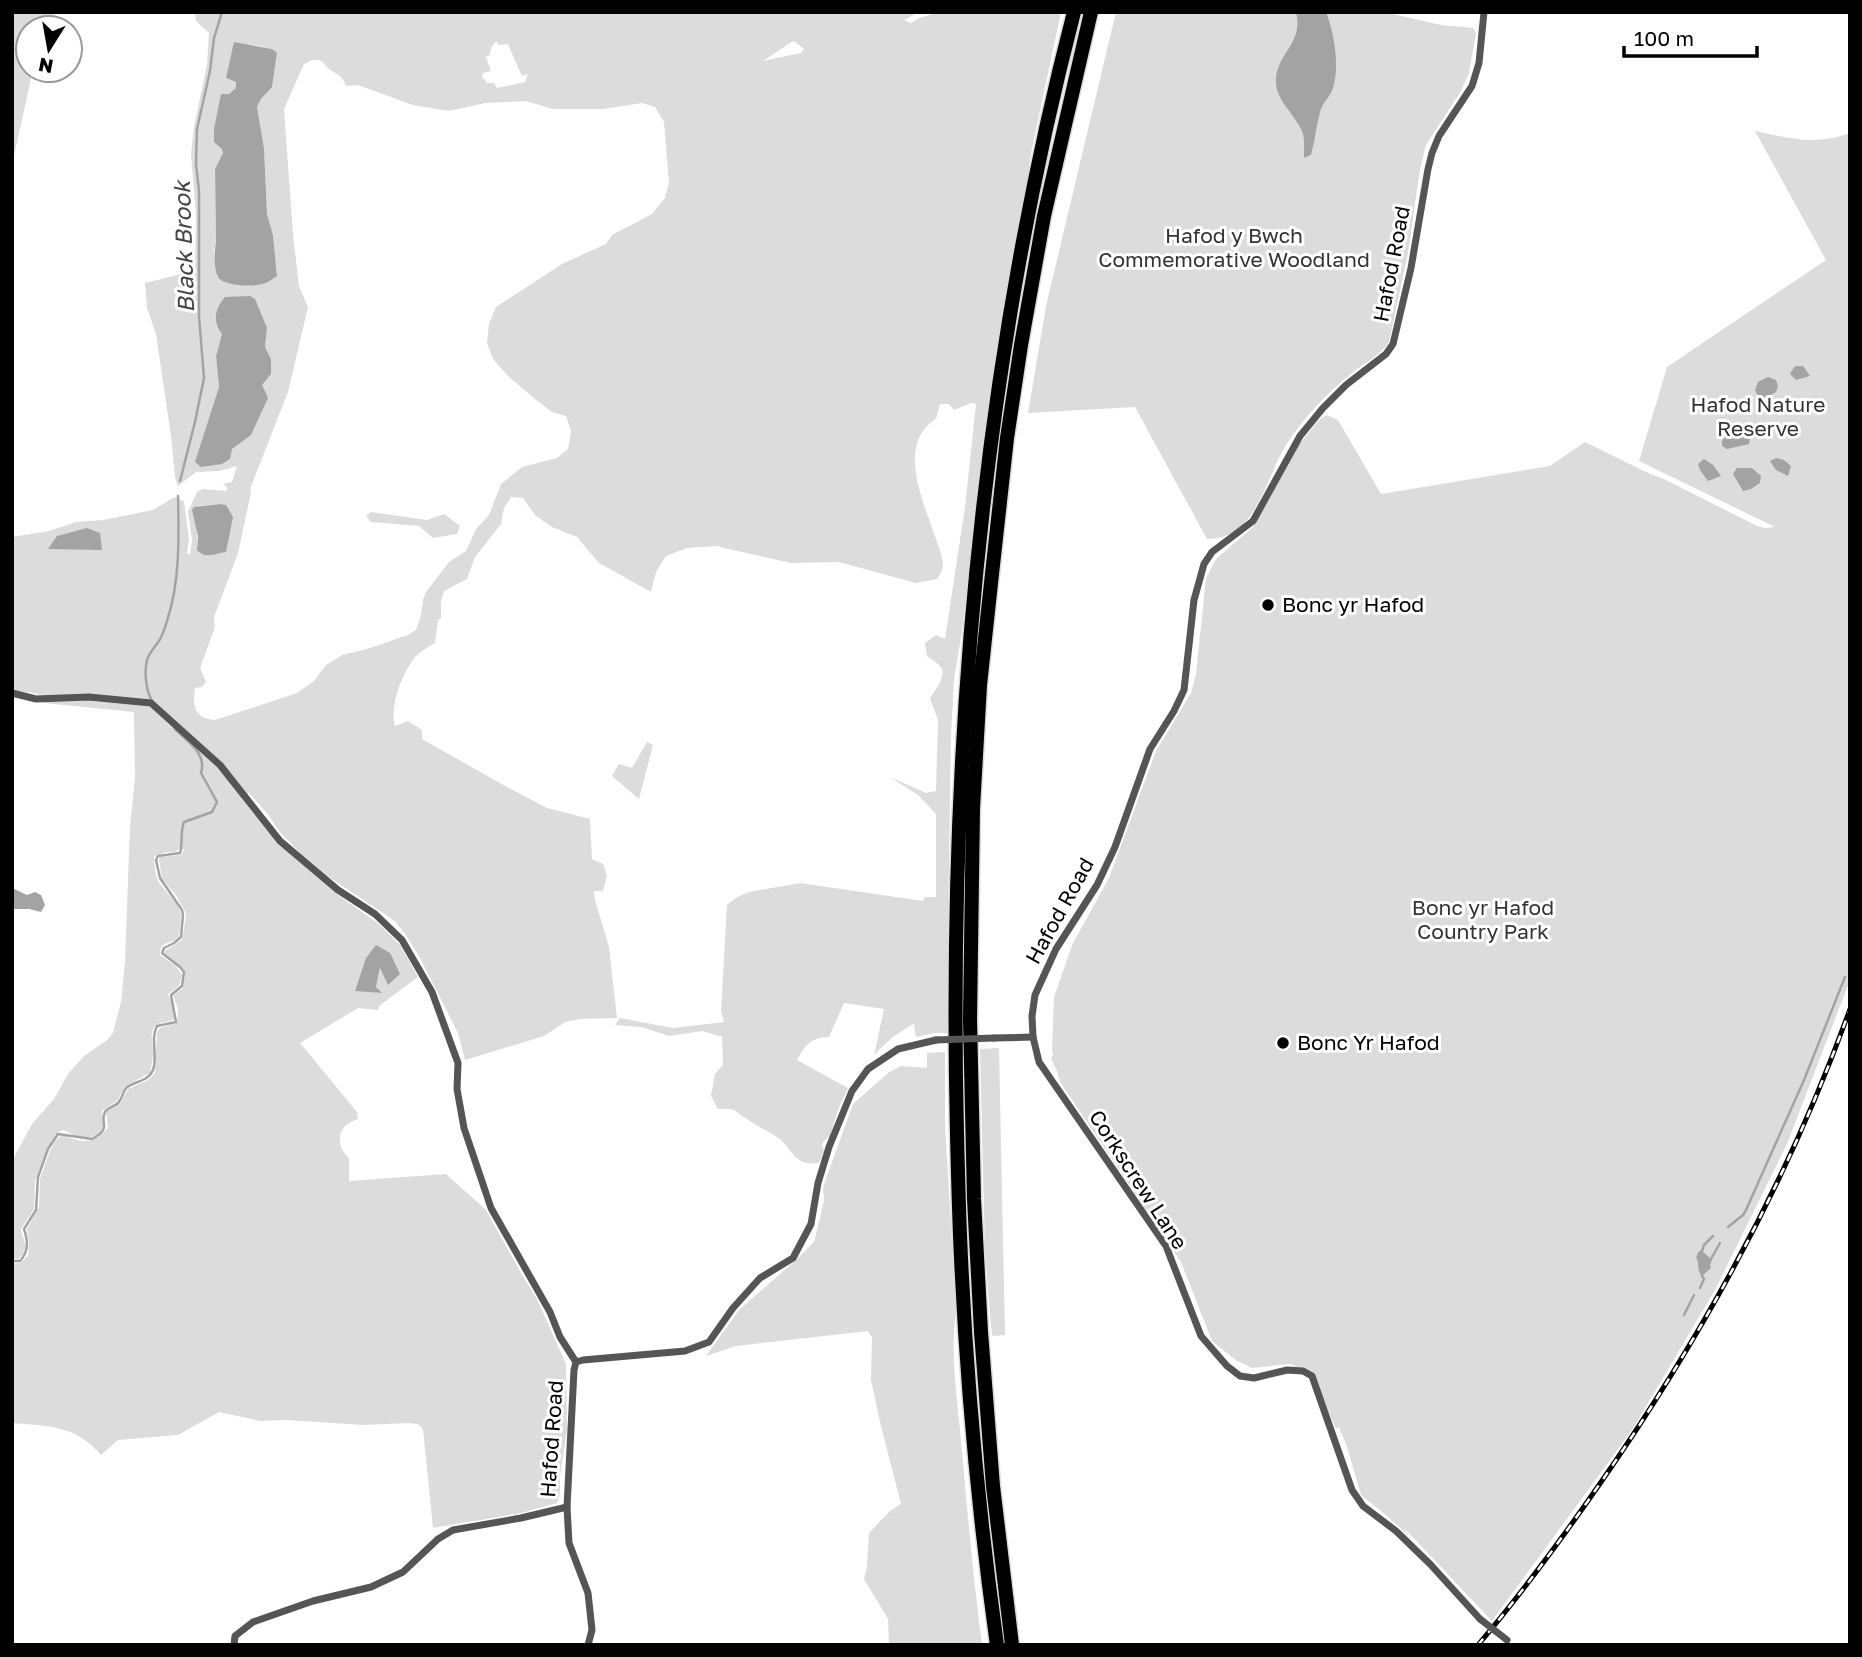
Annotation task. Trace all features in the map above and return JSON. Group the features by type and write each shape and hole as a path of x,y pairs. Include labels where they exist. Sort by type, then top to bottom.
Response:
{"highway":[{"path":"997,1645 986,1566 973,1429 961,1259 955,947 960,785 969,639 989,453 1030,208 1073,12"},
{"path":"1012,1645 993,1486 974,1199 970,1019 973,808 980,685 1007,438 1044,216 1091,12"}],"street":[{"name":"Hafod Road","path":"234,1645 235,1636 253,1622 313,1601 371,1587 403,1572 438,1539 453,1530 567,1507 576,1362 685,1351 709,1342 733,1308 760,1278 793,1258 810,1224 829,1147 852,1091 868,1069 898,1049 936,1040 1033,1037 1035,995 1044,972 1101,875 1115,846 1150,749 1184,690 1194,600 1204,564 1212,552 1252,521 1300,436 1323,408 1346,385 1386,354 1393,344 1411,268 1432,153 1439,136 1472,86 1479,63 1484,12"},
{"path":"12,694 36,699 89,697 150,703 220,765 280,841 338,890 375,914 402,940 432,992 458,1063 457,1089 464,1128 491,1208 576,1362"},
{"name":"Corkscrew Lane","path":"1033,1037 1039,1062 1050,1080 1166,1246 1201,1336 1227,1366 1240,1376 1254,1378 1287,1370 1303,1371 1312,1376 1352,1490 1363,1506 1396,1531 1480,1619 1509,1642"},
{"path":"567,1507 569,1544 588,1593 592,1630 588,1645"}],"green space":[{"path":"12,12 55,12 14,14 14,84 30,84 12,165"},
{"path":"195,12 919,12 904,20 911,23 938,12 1061,12 1031,153 993,383 954,679 948,928 950,1033 916,1037 914,1024 893,1037 874,1055 884,1009 844,1003 829,1037 809,1043 797,1060 848,1088 830,1136 823,1142 824,1150 819,1163 800,1160 780,1139 734,1110 718,1109 711,1096 715,1074 723,1065 722,1036 703,1031 669,1036 642,1027 615,1025 620,1018 673,1028 724,1022 721,1012 727,905 749,892 800,883 923,901 925,897 936,897 936,814 918,795 890,777 926,793 936,791 938,720 930,698 943,673 940,665 927,656 925,643 936,635 945,639 965,507 976,404 971,403 954,410 949,404 940,404 936,419 924,429 918,442 915,457 919,488 943,564 937,579 916,583 839,562 791,563 716,546 687,548 666,556 656,572 651,592 599,563 577,537 552,527 535,515 523,498 511,497 504,508 501,524 475,557 467,579 444,591 435,643 416,656 398,689 394,709 395,726 408,721 422,730 422,739 507,787 547,808 590,819 592,859 603,864 607,875 603,891 594,891 609,947 617,1018 565,1022 544,1036 465,1060 458,1033 419,956 395,921 329,877 301,854 249,793 241,798 278,844 342,898 379,924 400,945 418,977 379,1006 378,1010 358,1008 300,1043 357,1112 358,1119 346,1126 340,1135 341,1147 349,1158 349,1181 446,1174 486,1210 537,1299 566,1364 567,1431 557,1503 521,1513 433,1528 423,1429 418,1424 260,1421 219,1412 178,1435 118,1440 101,1455 71,1432 12,1423 12,1263 20,1263 28,1256 27,1229 39,1207 40,1179 55,1141 62,1135 81,1141 97,1138 108,1128 106,1112 121,1102 128,1089 148,1080 155,1073 157,1032 160,1028 177,1023 178,1009 173,995 183,988 185,974 182,967 164,953 182,940 186,916 175,894 162,879 159,860 160,857 181,855 184,850 180,848 176,852 154,856 157,879 178,906 181,916 178,937 160,950 160,955 176,966 182,975 179,986 168,994 173,1005 174,1019 155,1026 152,1034 153,1056 150,1073 125,1086 118,1100 102,1111 103,1127 99,1134 84,1137 64,1130 58,1132 46,1151 35,1181 34,1209 21,1229 24,1252 18,1259 12,1258 12,1161 32,1124 54,1099 68,1074 84,1056 113,1033 121,1002 135,778 134,712 44,703 38,694 12,690 12,537 49,531 76,522 103,520 153,510 179,497 184,501 189,539 187,553 190,555 192,540 188,512 197,492 203,489 227,491 223,484 232,482 237,466 220,471 196,472 178,486 156,334 147,308 145,283 181,272 195,271 196,214 191,154 207,65 209,33 196,21","holes":["496,41 499,45 508,44 522,76 528,74 525,82 497,88 494,83 487,83 482,76 483,73 491,71 486,57 490,55","794,41 804,49 801,53 763,61","249,44 272,49 277,54 272,87 257,107 264,148 267,214 273,235 277,275 217,277 214,250 215,169 223,154 229,94 236,88 236,82 226,78","312,60 322,61 346,86 358,85 413,105 449,111 485,103 526,101 553,109 603,109 642,103 655,107 664,122 669,183 665,198 652,214 612,235 606,244 562,264 496,307 489,324 487,343 493,359 535,399 552,412 566,416 571,431 568,449 557,458 522,467 501,484 489,515 476,529 466,551 449,562 426,592 416,630 367,649 342,655 326,665 314,681 297,693 215,720 203,717 196,710 195,688 202,687 206,682 200,668 215,627 214,617 238,553 250,489 288,392 308,307 299,286 284,109 304,64","267,328 265,347 271,359 251,435 231,449 196,461 219,387 216,356 222,334","226,505 197,550 198,506","390,953 381,966 376,987 381,993 355,990"]},
{"name":"Hafod y Bwch Commemorative Woodland","path":"1116,12 1384,12 1441,25 1473,28 1476,33 1469,73 1461,91 1426,145 1408,253 1389,342 1377,355 1333,389 1308,415 1286,445 1248,518 1224,537 1207,539 1135,407 1028,413 1046,306"},
{"name":"Bonc yr Hafod Country Park","path":"1755,131 1813,140 1850,133 1850,980 1787,1144 1715,1290 1632,1430 1492,1621 1409,1533 1404,1529 1411,1538 1361,1495 1339,1427 1336,1429 1313,1376 1290,1364 1252,1368 1237,1361 1212,1341 1181,1262 1060,1082 1051,1058 1054,997 1073,943 1109,878 1156,751 1191,693 1196,674 1206,578 1216,559 1253,527 1296,448 1320,419 1327,415 1338,420 1381,494 1550,466 1585,442 1757,526 1775,527 1639,461 1667,367 1826,260"},
{"path":"371,512 427,520 444,514 460,526 457,534 433,538 419,526 371,522 366,516"},
{"path":"647,742 653,745 639,799 612,776 619,764 632,768"},
{"path":"999,1048 1005,1335 992,1336 985,1252 980,1049"},
{"path":"945,1052 945,1124 956,1311 955,1375 982,1645 889,1645 888,1619 864,1579 869,1533 890,1511 901,1504 871,1380 872,1337 868,1331 736,1346 706,1356 739,1310 814,1242 824,1201 823,1187 853,1104 888,1073 901,1066 927,1068 927,1053"}],"shaded area":[{"path":"1296,12 1326,12 1334,39 1336,60 1333,88 1321,109 1311,155 1304,158 1302,131 1281,99 1276,86 1281,61 1297,31"},
{"path":"234,42 272,49 277,53 272,87 257,107 264,148 267,214 273,235 277,276 258,285 239,285 221,280 215,265 215,169 223,153 214,142 214,129 221,94 229,94 236,88 236,82 226,78"},
{"path":"250,296 255,299 267,328 265,347 271,359 271,374 262,385 268,398 251,435 232,449 230,459 222,464 201,467 195,462 219,387 216,356 222,334 216,320 217,311 225,297"},
{"path":"1797,366 1803,366 1810,376 1796,380 1790,374"},
{"path":"1768,377 1776,380 1776,392 1759,398 1755,390 1758,382"},
{"path":"1742,434 1750,438 1749,444 1727,449 1722,446 1725,436"},
{"path":"1776,458 1791,466 1788,476 1776,470 1770,461"},
{"path":"1704,459 1713,465 1721,476 1708,481 1698,464"},
{"path":"1737,468 1752,468 1761,476 1760,483 1743,491 1733,474"},
{"path":"226,505 233,517 226,552 204,555 197,550 198,536 192,510 194,507"},
{"path":"87,528 100,533 102,550 48,549 57,536"},
{"path":"12,888 27,895 35,892 41,895 45,905 41,912 12,909"},
{"path":"376,945 390,953 400,974 388,985 380,968 376,987 382,993 355,991 366,958"},
{"path":"1699,1251 1712,1260 1711,1268 1702,1276 1696,1257"}],"waterway":[{"name":"Black Brook","path":"180,481 204,378 199,316 197,129 210,71 214,38 222,12"},
{"name":"Black Brook","path":"153,702 147,688 146,665 163,632 174,591 178,496"},
{"name":"Black Brook","path":"12,1261 20,1261 25,1253 27,1242 24,1229 36,1210 38,1177 48,1149 58,1134 92,1139 102,1132 106,1111 118,1103 126,1088 151,1074 155,1059 154,1036 157,1026 176,1022 171,995 182,986 184,972 162,953 164,948 181,937 183,915 160,878 156,860 158,856 180,853 184,822 212,812 217,802 201,773 199,754 175,729"},
{"path":"1728,1227 1746,1210 1804,1080 1845,977"},
{"path":"1702,1251 1713,1236"},
{"path":"1711,1259 1720,1243"},
{"path":"1700,1288 1704,1279 1702,1276"},
{"path":"1684,1315 1694,1295"}],"railway":[{"path":"1478,1645 1599,1485 1708,1314 1800,1134 1850,1009"}],"place":[{"name":"Bonc yr Hafod","path":"1268,605"},
{"name":"Bonc Yr Hafod","path":"1283,1043"}],"park label":[{"name":"Hafod Nature Reserve","path":"1758,417"}]}
